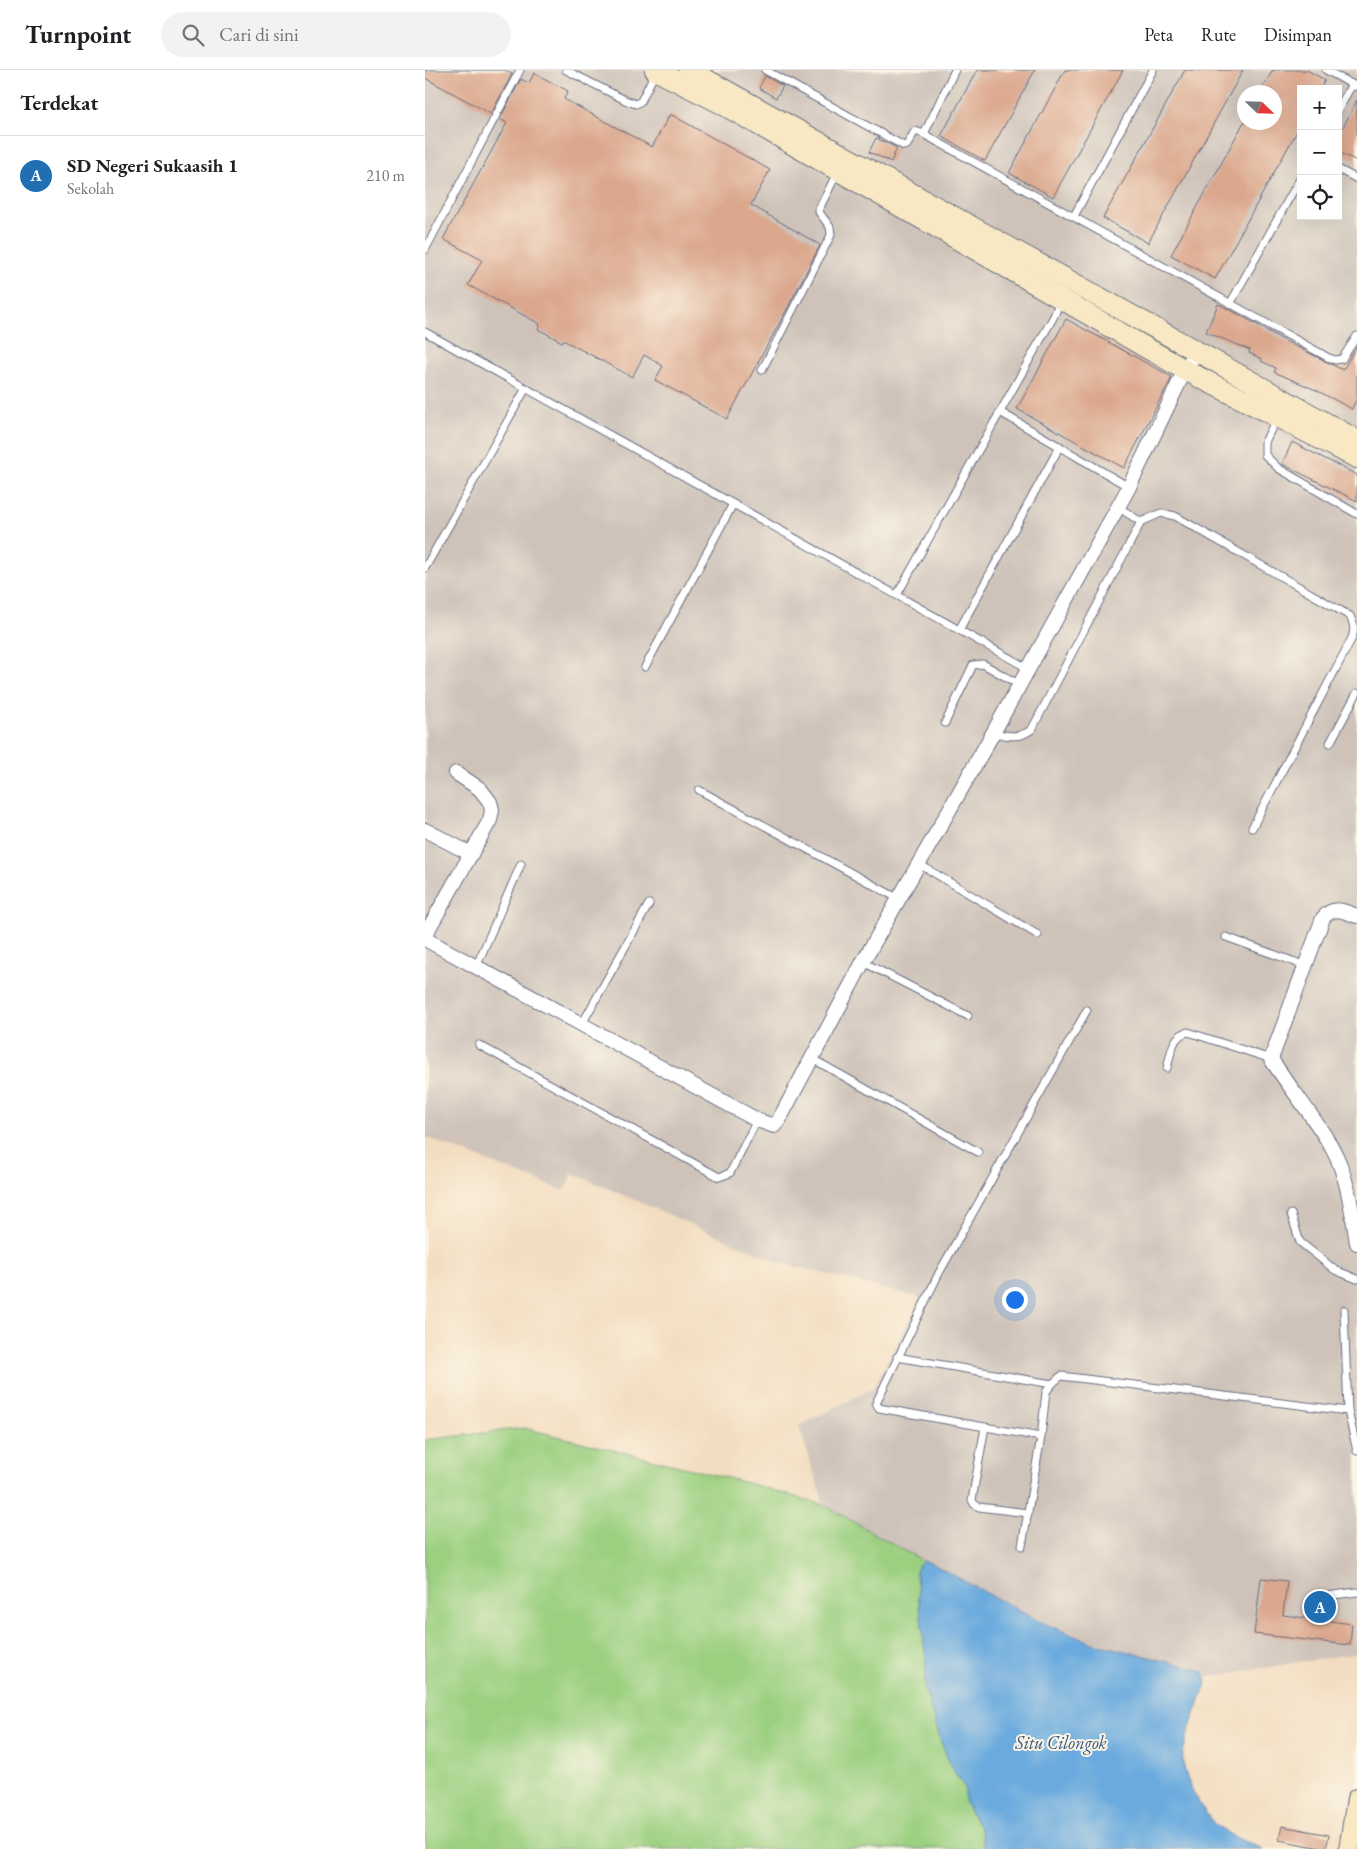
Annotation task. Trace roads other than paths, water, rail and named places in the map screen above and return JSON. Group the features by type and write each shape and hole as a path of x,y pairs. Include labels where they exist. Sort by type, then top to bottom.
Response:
{"street":[{"path":"655,70 725,98 970,236 1196,352 1357,440"},
{"path":"689,70 725,98"},
{"path":"970,236 1061,299 1185,370 1357,458"},
{"path":"456,773 480,789 490,802 492,810 490,820 425,937 476,967 757,1120 771,1126 776,1124 863,962 1029,669 1129,487 1185,370 1196,352"},
{"path":"425,830 471,854"},
{"path":"1357,916 1342,911 1329,911 1323,918 1271,1059 1332,1148 1340,1166 1349,1198 1357,1243"},
{"path":"1349,1849 1357,1799"}],"lane":[{"path":"425,250 520,70"},
{"path":"566,70 636,104 641,101 655,70"},
{"path":"765,70 904,146 907,145 915,131 924,134 1230,304 1335,360 1342,359 1357,336"},
{"path":"924,134 955,70"},
{"path":"1073,216 1153,70"},
{"path":"1326,70 1355,86 1342,104"},
{"path":"761,370 831,235 830,227 819,212 819,208 842,164"},
{"path":"1342,171 1357,179"},
{"path":"1230,304 1297,184"},
{"path":"897,595 1001,412 1054,316 1061,299"},
{"path":"425,332 1029,669"},
{"path":"425,568 526,388"},
{"path":"1001,412 1129,487"},
{"path":"1278,417 1265,442 1265,455 1278,468 1357,514"},
{"path":"959,630 1060,446"},
{"path":"645,667 733,504"},
{"path":"1118,507 1141,522"},
{"path":"993,733 1009,736 1025,735 1032,729 1141,522 1161,513 1175,516 1350,616 1354,625 1355,631 1352,638 1251,828"},
{"path":"945,723 973,664 983,664 1020,685"},
{"path":"1330,742 1357,693"},
{"path":"699,790 899,898"},
{"path":"476,967 521,864"},
{"path":"919,864 1038,935"},
{"path":"582,1024 649,904"},
{"path":"1226,937 1306,966"},
{"path":"863,962 968,1016"},
{"path":"1041,1437 877,1406 877,1399 939,1273 1087,1010"},
{"path":"1167,1068 1175,1040 1179,1035 1188,1032 1271,1059"},
{"path":"479,1045 719,1177 730,1172 757,1120"},
{"path":"811,1058 978,1152"},
{"path":"1291,1214 1300,1242 1335,1270 1357,1279"},
{"path":"1344,1310 1347,1411 1357,1452"},
{"path":"897,1357 1052,1384"},
{"path":"1022,1546 1041,1437 1046,1392 1061,1376 1347,1411"},
{"path":"985,1427 972,1500 979,1507 1028,1513"},
{"path":"1311,1598 1357,1592"}],"water":[{"name":"Situ Cilongok","path":"923,1561 931,1563 1038,1621 1092,1643 1203,1672 1207,1681 1190,1728 1183,1755 1183,1763 1189,1783 1200,1804 1218,1827 1234,1837 1263,1849 984,1849 981,1829 965,1803 965,1788 951,1766 942,1744 925,1689 926,1659 916,1573 918,1566"}],"place":[{"name":"SD Negeri Sukaasih 1","path":"1320,1607"}]}
